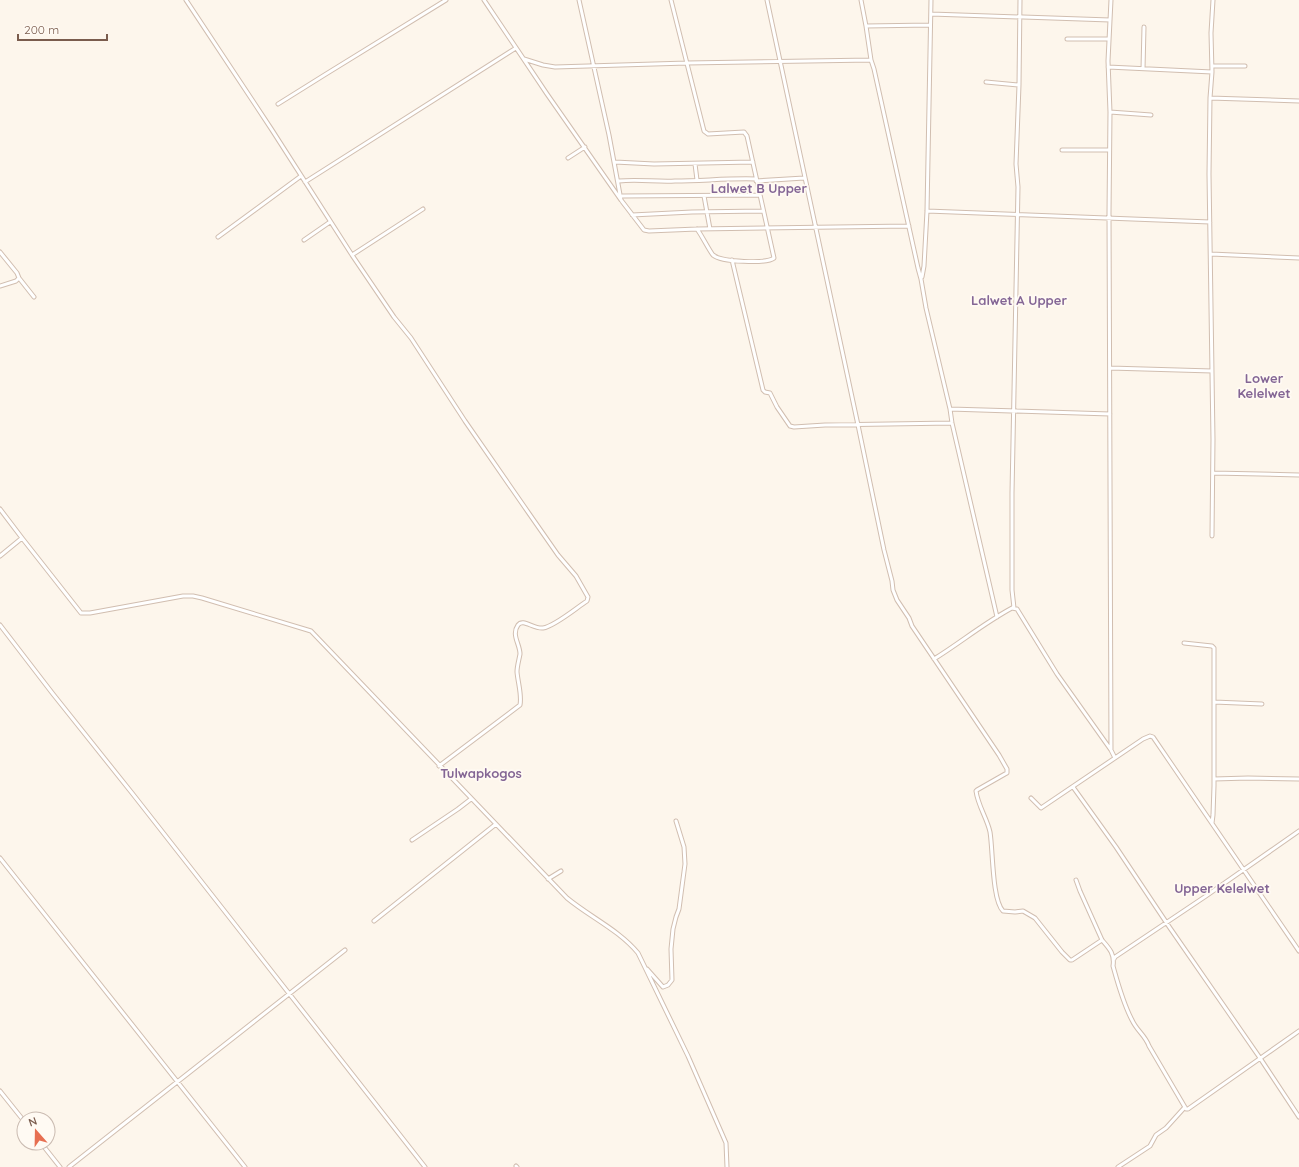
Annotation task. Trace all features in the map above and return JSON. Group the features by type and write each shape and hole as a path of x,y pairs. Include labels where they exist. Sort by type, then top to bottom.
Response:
{"street":[{"path":"186,0 352,255 394,317 411,338 465,421 558,555 576,576 588,597 587,601 549,626 536,628 525,622 519,623 516,628 515,636 520,653 517,670 521,700 520,706 439,766"},
{"path":"278,104 446,0"},
{"path":"484,0 642,228 649,231 909,226"},
{"path":"579,0 622,198"},
{"path":"671,0 704,131 708,134 744,132 748,139 773,260 723,260 714,256 697,229"},
{"path":"767,0 893,590 912,626 1007,769 1007,773 976,791 989,829 997,899 1000,908 1006,912 1023,911 1035,918 1070,960 1079,956 1102,940"},
{"path":"861,0 871,60 996,617"},
{"path":"921,279 927,211 931,0"},
{"path":"1020,0 1020,85 1016,164 1018,215 1012,493 1012,590 1014,608 1017,609 1057,674 1111,750 1115,758"},
{"path":"1111,0 1108,67 1110,112 1111,750"},
{"path":"1212,536 1213,473 1210,98 1212,72 1211,32 1213,0"},
{"path":"930,14 1110,20"},
{"path":"866,26 930,25"},
{"path":"1143,69 1144,27"},
{"path":"1067,39 1109,39"},
{"path":"305,182 516,48"},
{"path":"524,59 555,67 871,60"},
{"path":"1212,66 1245,66"},
{"path":"1108,67 1212,72"},
{"path":"986,82 1020,85"},
{"path":"1210,98 1299,101"},
{"path":"1110,112 1151,115"},
{"path":"568,158 585,147"},
{"path":"1062,150 1109,150"},
{"path":"615,162 654,164 753,162"},
{"path":"695,164 697,180"},
{"path":"218,237 301,176"},
{"path":"619,181 716,179 756,180 804,178"},
{"path":"622,198 759,195"},
{"path":"704,196 710,229"},
{"path":"352,255 423,209"},
{"path":"632,215 763,211"},
{"path":"927,211 1210,222"},
{"path":"304,240 330,222"},
{"path":"0,252 34,297"},
{"path":"1211,254 1299,258"},
{"path":"732,260 763,390 770,393 790,426 952,423"},
{"path":"0,286 16,281 19,278"},
{"path":"1110,368 1212,372"},
{"path":"950,409 1110,414"},
{"path":"1213,473 1299,475"},
{"path":"0,509 81,613 90,613 183,596 193,596 311,631 567,898 579,908 616,932 638,952 688,1056 726,1143 727,1167"},
{"path":"0,556 22,538"},
{"path":"934,659 960,643 996,617 1014,608"},
{"path":"0,624 53,694 425,1167"},
{"path":"1184,643 1214,647 1214,780 1212,823"},
{"path":"1214,702 1262,704"},
{"path":"1031,798 1042,808 1143,739 1150,736 1153,737 1299,950"},
{"path":"1214,780 1248,778 1299,779"},
{"path":"1072,787 1116,847 1166,923 1299,1116"},
{"path":"412,840 471,799"},
{"path":"646,968 663,987 668,985 672,980 671,949 673,929 679,909 685,864 684,847 676,820"},
{"path":"374,921 496,824"},
{"path":"1114,959 1299,831"},
{"path":"0,858 245,1167"},
{"path":"548,879 560,872"},
{"path":"1076,880 1102,940 1111,951 1114,959 1113,966 1126,1009 1139,1032 1145,1037 1186,1109 1299,1031"},
{"path":"69,1167 345,950"},
{"path":"0,1091 16,1111"},
{"path":"1118,1167 1150,1146 1156,1135 1166,1128 1185,1107"},
{"path":"47,1151 60,1167"}],"district":[{"name":"Lalwet B Upper","path":"759,188"},
{"name":"Lalwet A Upper","path":"1019,300"},
{"name":"Lower Kelelwet","path":"1264,386"},
{"name":"Tulwapkogos","path":"481,773"},
{"name":"Upper Kelelwet","path":"1222,888"}]}
